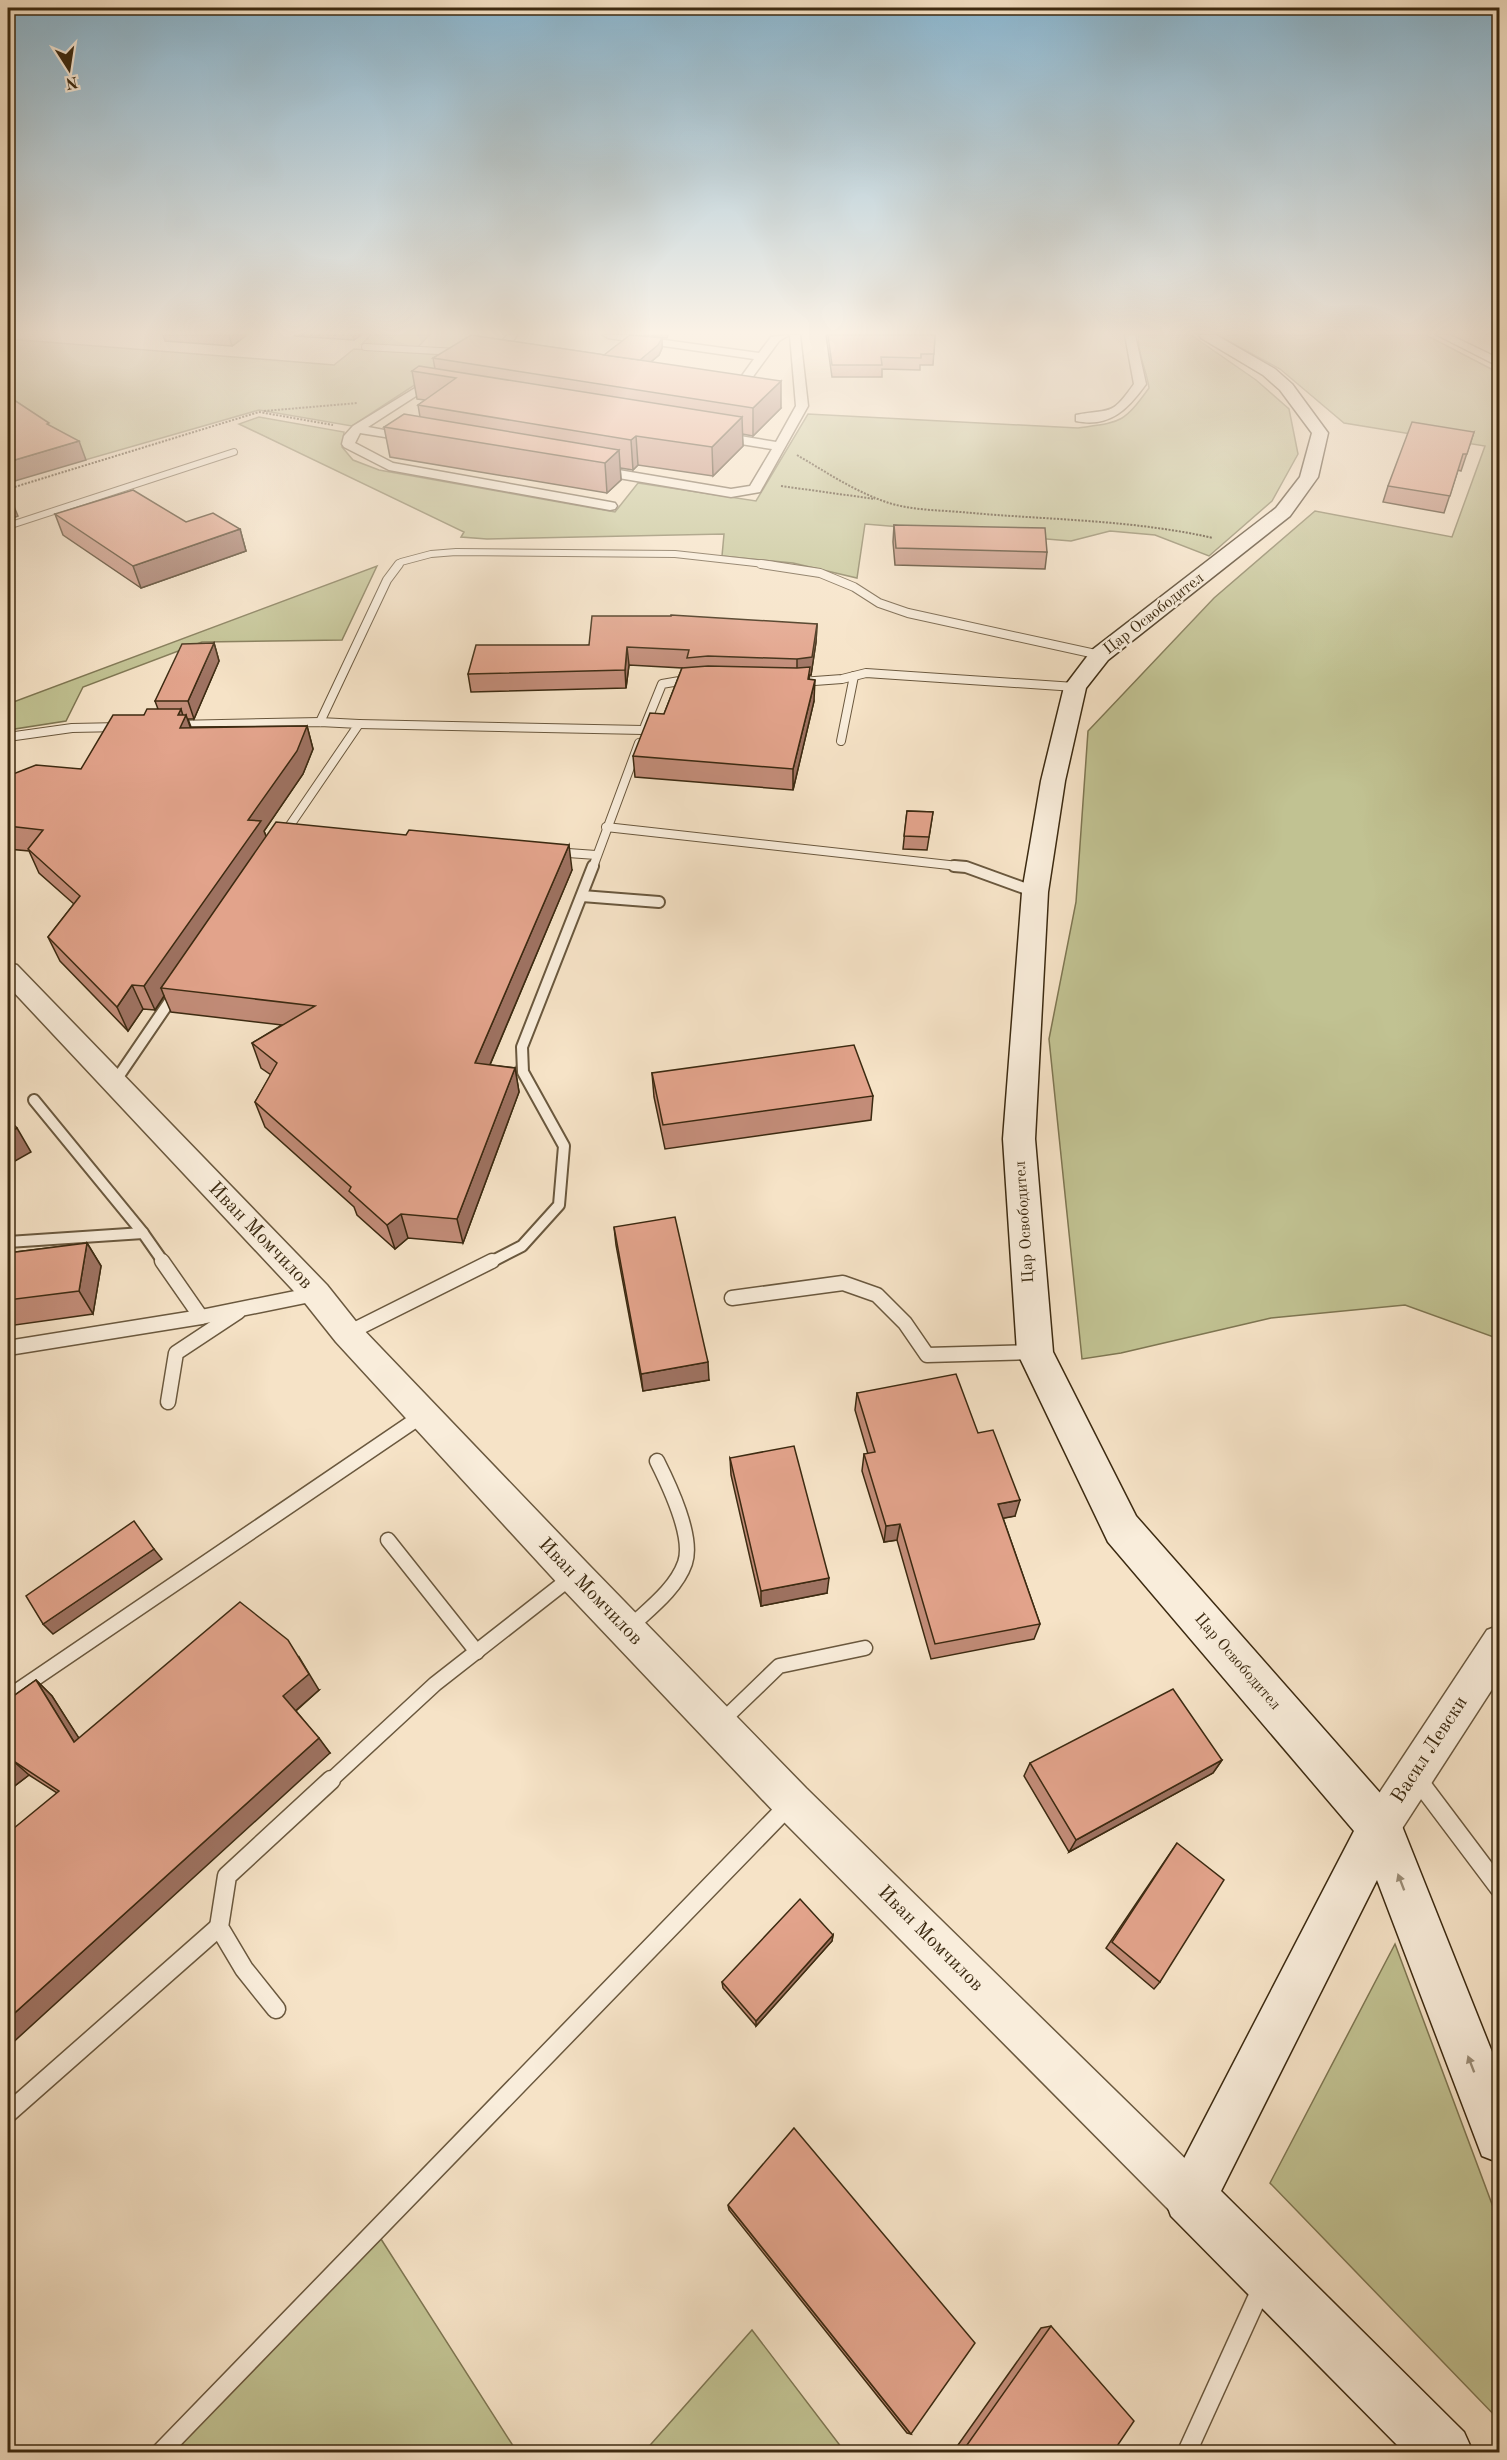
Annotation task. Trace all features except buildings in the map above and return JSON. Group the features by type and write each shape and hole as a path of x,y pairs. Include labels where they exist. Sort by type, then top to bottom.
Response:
{"main road":[{"name":"Цар Освободител","path":"1316,450 1309,477 1283,512 1100,655 1075,687 1053,781 1035,892 1019,1139 1035,1352 1122,1529 1380,1827 1500,2138"},
{"path":"1380,1827 1190,2197 1444,2452"}],"street":[{"path":"359,450 389,466 610,506"},
{"path":"579,467 731,493 755,489 777,450"},
{"name":"Иван Момчилов","path":"10,977 316,1294 347,1333 423,1415 573,1575 792,1802 1190,2197"},
{"name":"Васил Левски","path":"1380,1827 1500,1643"}],"lane":[{"path":"8,526 234,452"},
{"path":"320,722 387,580 401,562 440,553 675,554 787,567 820,573 854,587 879,603 908,613 1100,655"},
{"path":"788,684 866,673 1075,687"},
{"path":"841,741 854,676"},
{"path":"347,1333 522,1246 559,1205 564,1146 523,1071 522,1047 662,684 687,678 698,679"},
{"path":"167,726 320,722 643,730"},
{"path":"273,850 359,724"},
{"path":"8,737 72,728 131,727"},
{"path":"606,827 966,867 1035,892"},
{"path":"549,852 597,855"},
{"path":"582,896 659,902"},
{"path":"114,1083 180,986"},
{"path":"34,1100 143,1233 201,1317"},
{"path":"8,1242 143,1233"},
{"path":"732,1298 843,1283 878,1295 905,1323 927,1355 1035,1352"},
{"path":"8,1348 201,1317 316,1294"},
{"path":"168,1402 176,1353 244,1308"},
{"path":"8,1696 423,1415"},
{"path":"627,1630 669,1588 686,1561 684,1537 671,1487 657,1461"},
{"path":"388,1540 477,1652"},
{"path":"276,2009 244,1969 219,1927 227,1876 435,1684 573,1575"},
{"path":"718,1725 780,1666 865,1648"},
{"path":"1414,1774 1500,1889"},
{"path":"161,2452 792,1802"},
{"path":"8,2113 219,1927"},
{"path":"1187,2452 1267,2274"}],"path":[{"path":"8,489 136,450"},
{"path":"787,450 864,493 882,500"},
{"path":"755,489 782,486 882,500 910,507 1144,525 1203,535 1239,548"}],"green space":[{"path":"70,450 120,450 85,460"},
{"path":"293,450 344,450 353,460 379,470 615,512 638,483 756,501 787,450 1297,450 1298,454 1272,501 1209,556 1155,535 1110,531 1071,541 865,524 857,578 793,563 722,556 724,534 487,539 461,537 464,532"},
{"path":"1484,450 1499,450 1499,1339 1405,1305 1271,1318 1121,1353 1082,1359 1049,1039 1076,902 1088,731 1214,598 1315,511 1452,537"},
{"path":"377,566 342,640 202,642 83,687 66,721 8,730 8,704"},
{"path":"1395,1944 1499,2223 1499,2420 1270,2183"},
{"path":"381,2239 517,2452 169,2452"},
{"path":"752,2330 845,2452 644,2452"}]}
